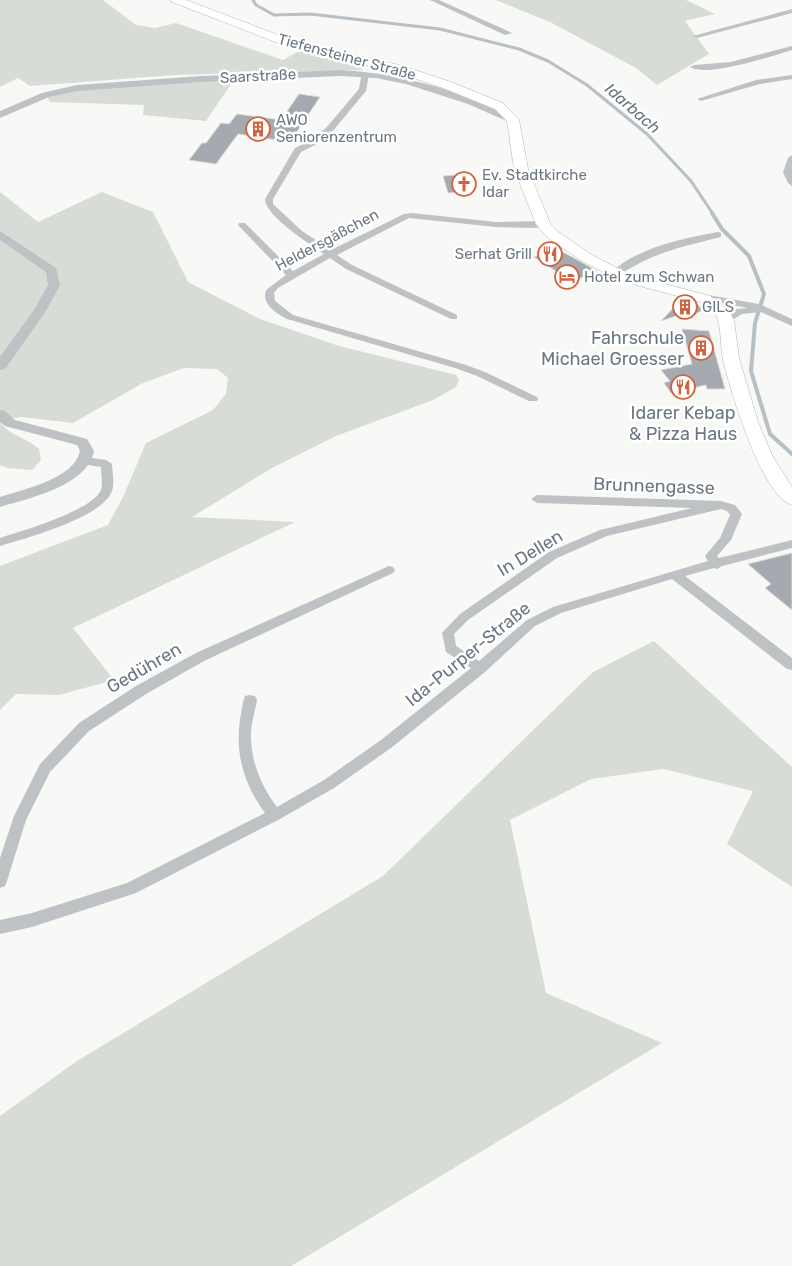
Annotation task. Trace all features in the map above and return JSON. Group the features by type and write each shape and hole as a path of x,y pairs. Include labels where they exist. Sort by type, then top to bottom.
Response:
{"main road":[{"name":"Tiefensteiner Straße","path":"176,0 301,48 399,69 447,85 496,104 513,120"},
{"path":"513,120 518,141 521,169 543,224 552,234 565,244 616,273 641,282 692,295 715,304 723,313 736,311 731,358 749,422 763,455 781,486 792,499"}],"street":[{"path":"433,0 508,33"},
{"path":"697,36 792,11"},
{"path":"694,66 707,68 745,62 792,48"},
{"name":"Saarstraße","path":"0,115 46,95 77,88 255,76 365,74 390,77 442,92 480,105 513,120"},
{"path":"365,74 363,89 329,130 312,144 298,150 269,199 269,205 299,233 331,255 365,275 454,317"},
{"path":"701,99 759,82 792,77"},
{"path":"792,158 787,172 792,183"},
{"name":"Heldersgäßchen","path":"533,399 481,374 459,366 290,317 270,302 269,293 272,286 292,275 395,222 413,215 523,226 543,224"},
{"path":"242,224 292,275"},
{"path":"0,235 52,271 54,285 40,311 0,366"},
{"path":"616,273 640,257 663,247 718,235"},
{"path":"692,295 736,311 770,312 792,322"},
{"path":"0,414 10,423 82,442 87,450 84,461 74,472 55,482 0,502"},
{"path":"0,542 81,513 95,505 105,492 106,464 84,461"},
{"name":"Brunnengasse","path":"537,499 721,505 731,508 736,514 724,540 711,556 717,565"},
{"name":"In Dellen","path":"480,668 450,649 448,633 464,617 553,555 604,533 721,505"},
{"name":"Ida-Purper-Straße","path":"0,926 32,920 130,888 275,815 328,784 386,744 480,668 531,623 557,610 674,574 717,565 792,544"},
{"name":"Gedühren","path":"0,881 20,820 45,768 84,727 141,690 200,657 388,570"},
{"path":"674,574 792,664"},
{"path":"250,700 244,738 251,776 260,795 275,815"}],"shaded area":[{"path":"0,0 103,0 136,25 155,28 176,23 283,60 299,51 368,66 361,70 175,75 30,86 18,78 0,87"},
{"path":"496,0 686,0 715,14 685,21 709,54 657,85 636,68 552,23"},
{"path":"233,81 206,121 143,115 144,105 50,102 47,97 93,87 116,85"},
{"path":"0,192 38,222 102,192 153,212 188,282 260,319 339,346 456,375 459,380 456,387 433,400 336,436 272,468 192,517 295,522 73,628 114,680 59,695 16,694 0,710 0,566 108,525 123,497 146,443 213,410 226,394 228,378 217,369 184,368 141,384 73,423 21,417 0,421"},
{"path":"0,422 8,430 39,449 41,460 32,470 7,468 0,465"},
{"path":"654,641 792,767 792,887 727,844 753,791 663,769 591,779 510,820 546,993 662,1043 291,1266 0,1266 0,1116 77,1061 383,876 593,672"}],"building":[{"name":"AWO Seniorenzentrum","path":"299,94 320,97 290,142 238,134 216,164 189,160 202,143 206,143 221,123 229,124 237,114 281,120"},
{"path":"456,175 462,192 448,193 443,176"},
{"path":"555,248 597,271 567,284 554,275 559,273 534,257"},
{"name":"GILS","path":"682,299 694,302 704,310 680,320 679,315 661,321"},
{"path":"682,329 709,331 725,389 707,389 706,385 671,393 664,383 670,381 661,370 692,364"},
{"path":"792,553 792,610 765,588 771,584 748,564"}],"waterway":[{"name":"Idarbach","path":"253,0 256,5 274,15 310,14 440,29 519,49 548,61 587,85 647,134 691,181 713,214"},
{"name":"Idarbach","path":"712,213 722,229 749,256 764,294 755,323 751,371 770,434 792,454"}],"place":[{"name":"AWO Seniorenzentrum","path":"258,129"},
{"name":"Ev. Stadtkirche Idar","path":"464,184"},
{"name":"Serhat Grill","path":"550,254"},
{"name":"Hotel zum Schwan","path":"567,277"},
{"name":"GILS","path":"685,307"},
{"name":"Fahrschule Michael Groesser","path":"701,348"},
{"name":"Idarer Kebap & Pizza Haus","path":"683,387"}]}
